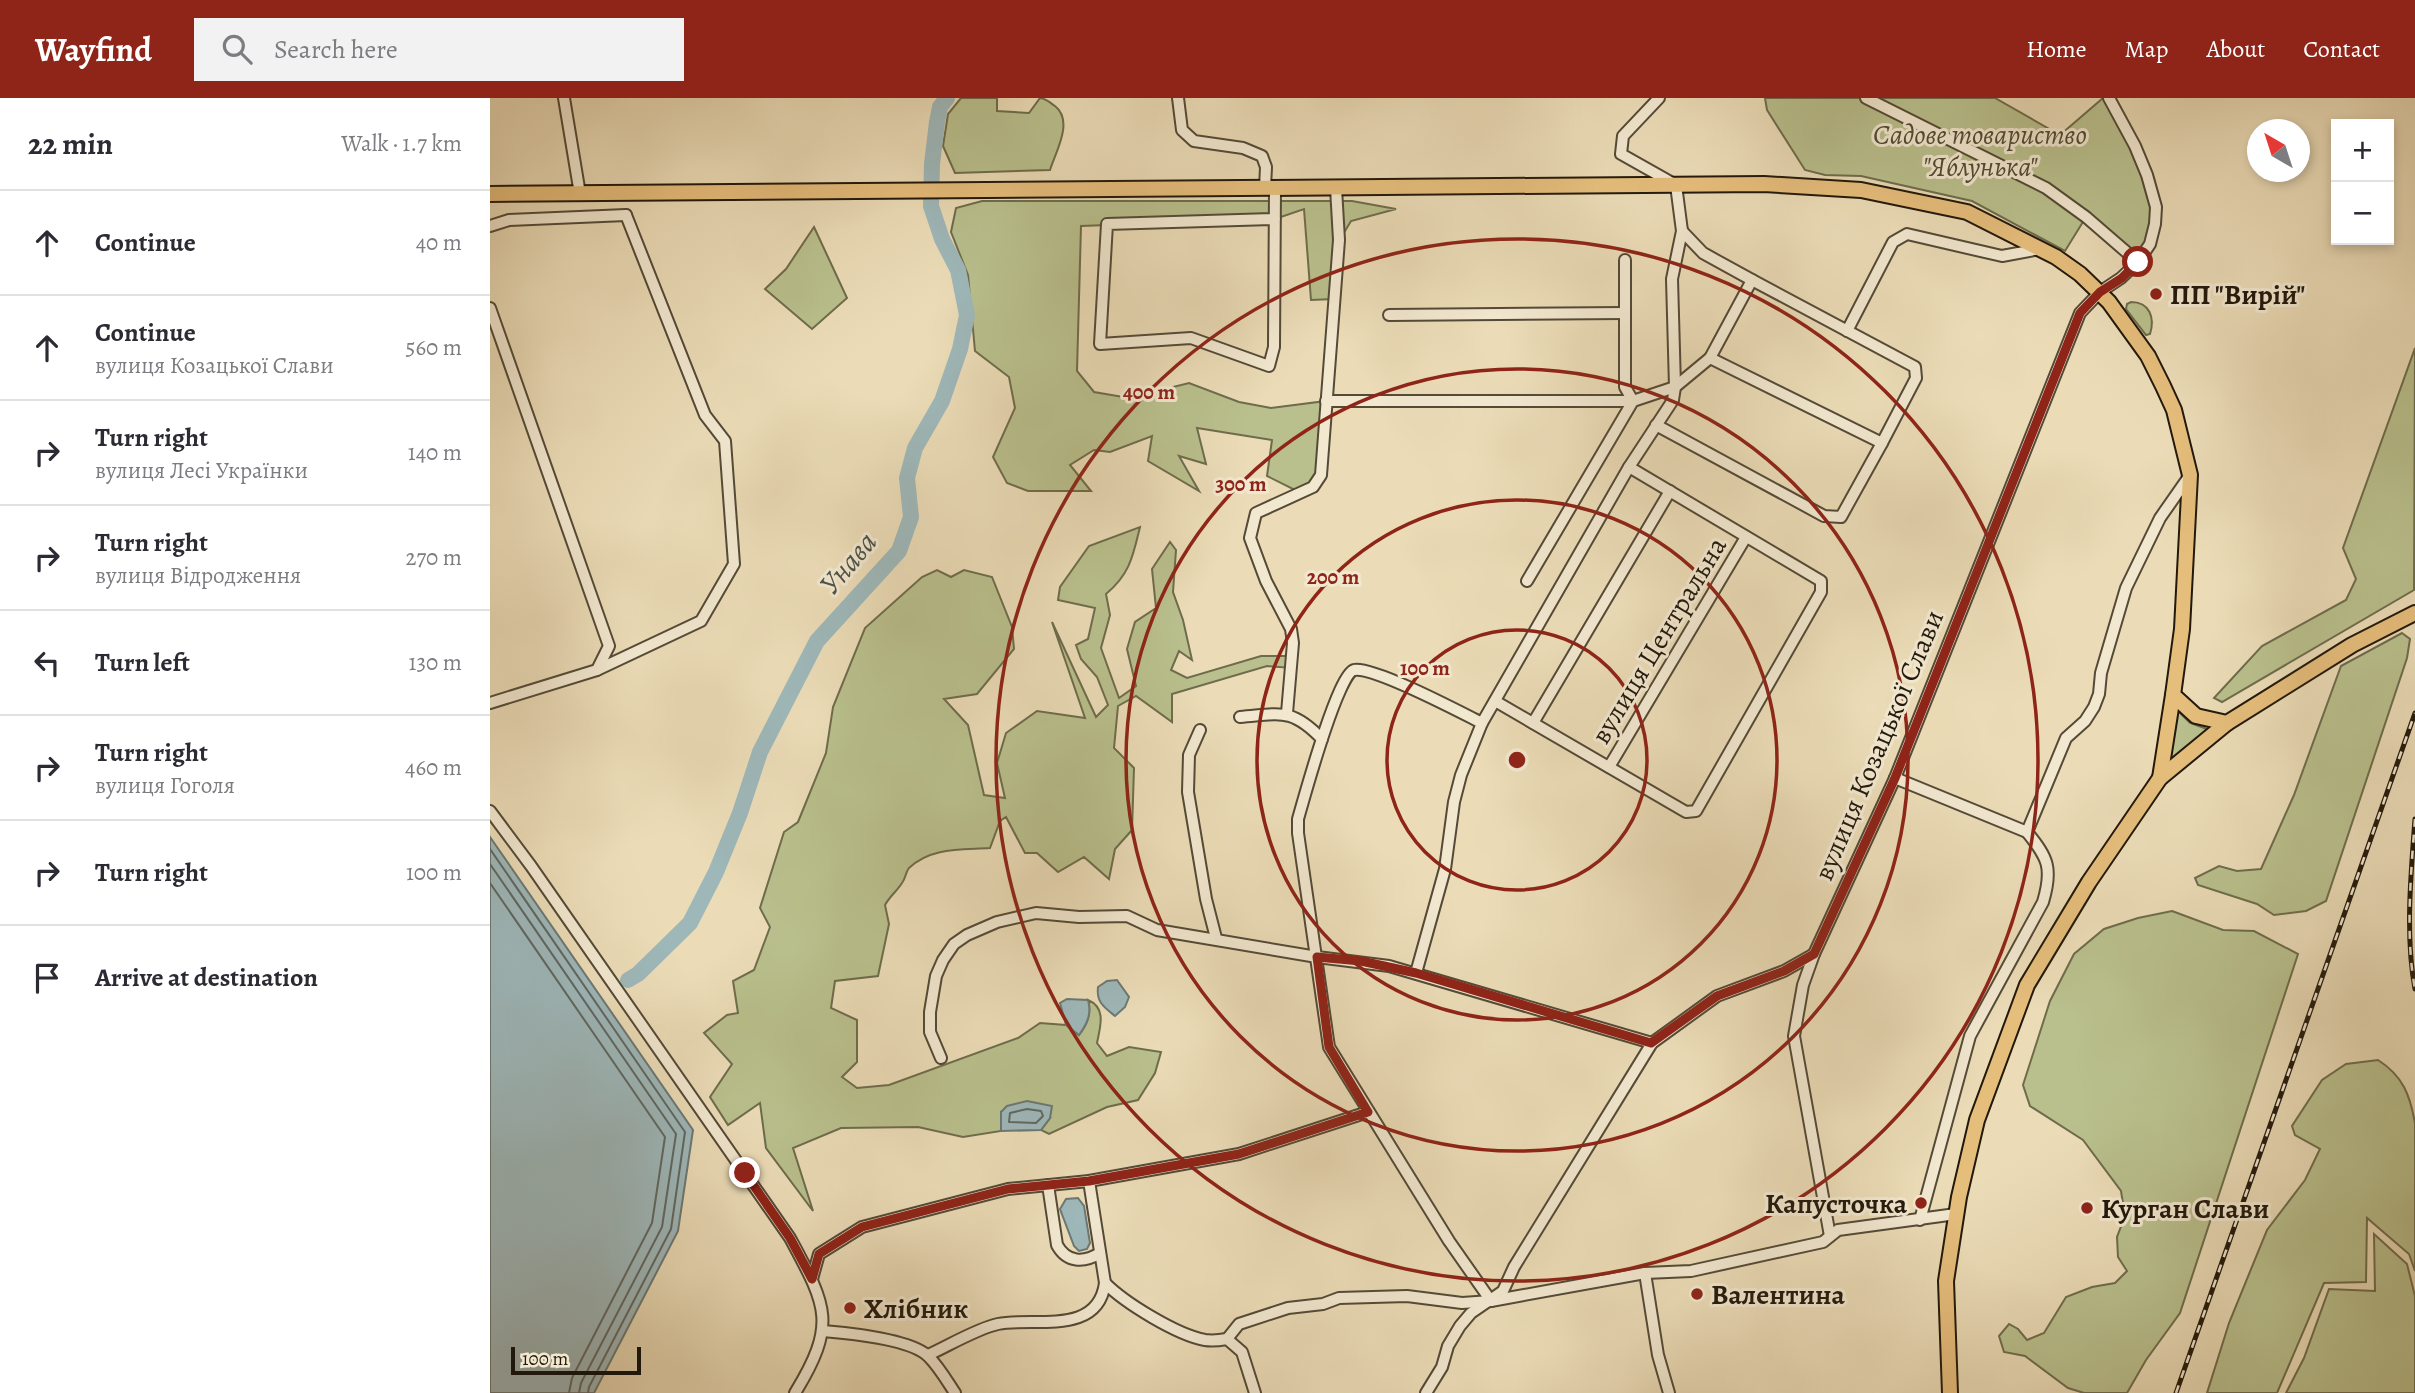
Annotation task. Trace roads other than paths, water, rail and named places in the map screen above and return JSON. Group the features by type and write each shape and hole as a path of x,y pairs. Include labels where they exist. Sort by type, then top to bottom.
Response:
{"main road":[{"path":"490,194 1764,184 1861,190 1968,212 2056,257 2100,292 2148,356 2174,410 2190,475 2182,629 2160,778"},
{"path":"1950,1393 1946,1280 1956,1214 1977,1120 2027,985 2089,882 2160,778 2227,723 2352,645 2415,613"},
{"path":"2173,695 2196,716 2227,723"}],"street":[{"path":"564,98 580,194"},
{"path":"1178,98 1182,130 1194,141 1243,148 1262,156 1275,219 1274,347 1269,366 1191,338 1100,344 1107,224 1275,219"},
{"path":"1416,973 1445,869 1454,802 1461,775 1482,723 1629,467 1673,400 1675,387 1672,279 1682,231 1676,185 1620,154 1623,136 1659,98"},
{"path":"1866,98 2046,188 2086,216 2138,262 2150,244 2156,207 2135,146 2109,98"},
{"path":"1287,713 1293,643 1291,629 1266,581 1250,538 1256,513 1313,487 1321,475 1339,240 1336,188"},
{"path":"490,703 597,670 701,621 734,564 725,441 705,415 625,215 632,193"},
{"path":"490,226 509,220 625,215"},
{"path":"1656,425 1824,516 1841,517 1916,378 1915,367 1703,253 1682,231"},
{"path":"1847,331 1893,242 1907,234 2002,256 2040,249"},
{"path":"1625,260 1625,387 1633,401"},
{"name":"вулиця Козацької Слави","path":"1830,1236 1794,1036 1803,985 1814,954 1895,778 2080,313 2100,292 2122,278 2138,262"},
{"path":"1326,401 1633,401 1675,387 1710,358 1752,280"},
{"path":"490,308 609,646 597,670"},
{"path":"1389,315 1625,313"},
{"path":"1710,358 1882,443"},
{"path":"1527,581 1633,401"},
{"path":"1494,704 1533,723 1686,812 1696,811 1821,592 1821,581 1629,467"},
{"path":"2027,832 2066,738 2085,721 2094,707 2126,588 2160,518 2190,475"},
{"path":"1533,723 1670,491"},
{"name":"вулиця Центральна","path":"1609,767 1746,537"},
{"path":"1482,723 1386,678 1357,670 1351,671 1344,679 1322,739 1298,819 1299,844 1329,1047 1449,1241 1491,1301"},
{"path":"1240,717 1287,713 1311,728 1322,739"},
{"path":"1200,730 1189,755 1188,792 1206,900 1216,938"},
{"path":"1895,778 2027,832 2045,854 2049,882 2043,902 1970,1036 1920,1220"},
{"path":"490,810 790,1238 812,1279 820,1297 822,1331 811,1364 795,1393"},
{"path":"941,1058 930,1032 930,1012 936,976 943,960 954,944 980,929 1017,916 1036,913 1079,917 1127,916 1157,930 1317,957 1361,961 1416,973 1651,1043"},
{"path":"1431,1390 1448,1346 1460,1326 1471,1312 1503,1291 1514,1267 1651,1043 1717,996 1784,971 1814,954"},
{"path":"1784,971 1803,985"},
{"path":"812,1279 819,1254 862,1227 1008,1189 1089,1181 1239,1154 1368,1112"},
{"path":"928,1355 998,1324 1065,1321 1096,1308 1103,1296 1105,1283 1089,1181"},
{"path":"1048,1185 1057,1245 1061,1253 1069,1259 1078,1260 1089,1260 1100,1253"},
{"path":"1227,1339 1239,1324 1288,1308 1322,1304 1339,1297 1407,1296 1462,1303 1491,1301 1644,1273 1691,1271 1823,1242 1838,1230 1956,1214"},
{"path":"1644,1273 1658,1356 1669,1393"},
{"path":"1105,1283 1116,1295 1176,1329 1206,1340 1227,1339 1242,1352 1255,1393"},
{"path":"822,1331 911,1346 928,1355 955,1393"}],"water":[{"path":"490,837 693,1130 678,1231 594,1393 490,1393"},
{"path":"1117,980 1129,997 1125,1007 1115,1016 1102,1004 1098,997 1098,987 1107,981"},
{"path":"1067,999 1088,1000 1088,1019 1079,1035 1066,1025 1060,1003"},
{"path":"1027,1101 1052,1106 1050,1118 1041,1130 1001,1131 1001,1112 1007,1106"},
{"path":"1078,1198 1084,1206 1090,1243 1087,1249 1079,1251 1074,1246 1060,1209 1066,1199"}],"waterway":[{"name":"Унава","path":"628,980 638,974 690,923 716,872 740,813 760,752 817,641 899,551 911,517 907,478 915,448 942,401 960,349 967,315 958,270 942,239 931,206 937,122 940,107 947,98"}],"railway":[{"path":"2176,1393 2415,713"},
{"path":"2415,819 2410,926 2415,989"}],"place":[{"name":"ПП \"Вирій\"","path":"2156,294"},
{"name":"Капусточка","path":"1921,1203"},
{"name":"Курган Слави","path":"2087,1208"},
{"name":"Валентина","path":"1697,1294"},
{"name":"Хлібник","path":"850,1308"}],"park label":[{"name":"Садове товариство \"Яблунька\"","path":"1980,150"}]}
